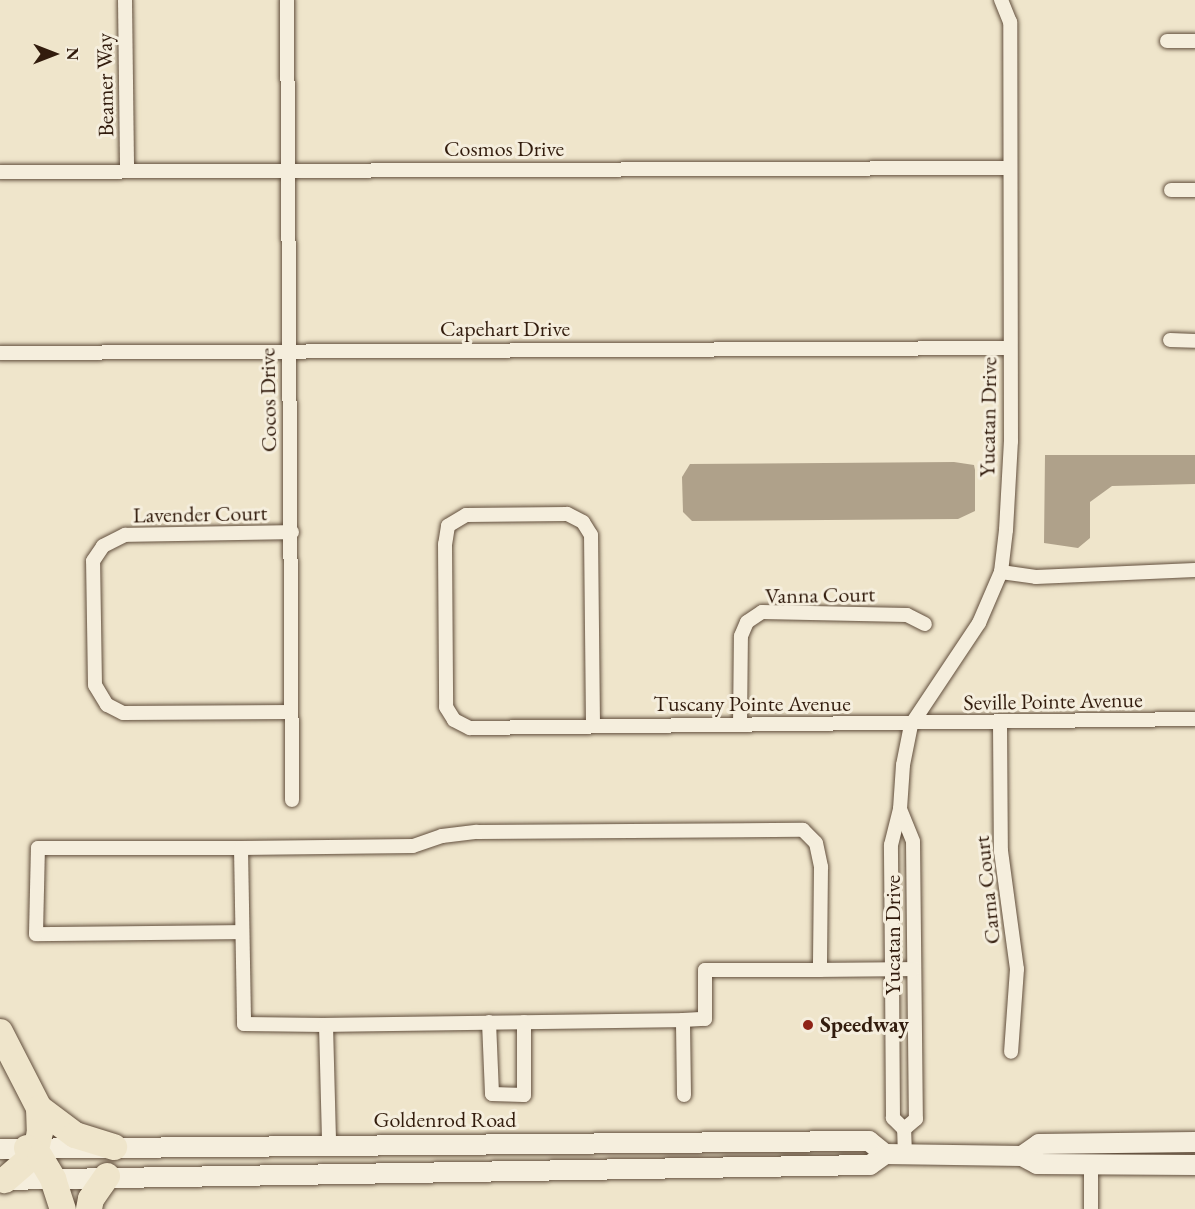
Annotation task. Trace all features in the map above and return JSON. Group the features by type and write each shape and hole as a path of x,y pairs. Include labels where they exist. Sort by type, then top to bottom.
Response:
{"highway":[{"path":"0,1032 39,1108 75,1135 114,1147"},
{"path":"3,1180 34,1150 39,1108"},
{"path":"34,1150 53,1179 63,1209"},
{"path":"89,1209 91,1199 107,1176"}],"main road":[{"name":"Goldenrod Road","path":"0,1149 329,1143 382,1145 869,1141 895,1154"},
{"path":"1052,1164 1067,1152 1115,1153 1127,1142"},
{"name":"Goldenrod Road","path":"1022,1156 1039,1144 1195,1142"},
{"path":"284,1174 318,1159 329,1143"},
{"path":"329,1173 337,1163 371,1154 382,1145"},
{"name":"Goldenrod Road","path":"3,1180 107,1176 870,1165 895,1154 1022,1156 1037,1164 1195,1164"}],"street":[{"name":"Beamer Way","path":"125,0 127,170"},
{"name":"Cocos Drive","path":"287,0 288,350 292,532 291,800"},
{"name":"Yucatan Drive","path":"904,1129 893,1118 891,845 900,809 903,765 911,725 979,623 1001,572 1011,441 1010,22 1001,0"},
{"path":"1167,41 1195,40"},
{"name":"Cosmos Drive","path":"0,172 1009,168"},
{"path":"1171,190 1195,190"},
{"path":"1170,340 1195,341"},
{"name":"Capehart Drive","path":"0,353 1010,348"},
{"name":"Tuscany Pointe Avenue","path":"593,724 591,535 583,522 567,514 466,515 448,526 445,544 446,706 454,720 470,728 593,724 911,725"},
{"name":"Lavender Court","path":"291,712 123,713 107,705 95,685 93,561 103,546 125,536 292,532"},
{"path":"1001,572 1036,577 1195,570"},
{"name":"Vanna Court","path":"740,725 741,636 747,621 762,612 908,615 925,624"},
{"name":"Seville Pointe Avenue","path":"911,725 1195,719"},
{"name":"Carna Court","path":"1000,723 1001,851 1017,969 1011,1052"},
{"name":"Yucatan Drive","path":"895,1154 904,1129 916,1119 913,842 900,809"},
{"path":"243,932 36,934 38,848 414,846 442,836 477,832 802,830 816,843 821,867 819,970"},
{"path":"241,848 244,1024 326,1025 705,1019 705,970 914,969"},
{"path":"683,1020 684,1095"},
{"path":"489,1022 492,1094 524,1095 524,1022"},
{"path":"326,1025 329,1143"},
{"path":"1091,1165 1091,1209"}],"shaded area":[{"path":"1045,455 1195,455 1195,484 1112,486 1090,502 1090,538 1078,548 1044,543"},
{"path":"954,462 974,465 975,470 975,511 958,519 692,521 683,512 682,477 690,464"}],"place":[{"name":"Speedway","path":"808,1025"}]}
